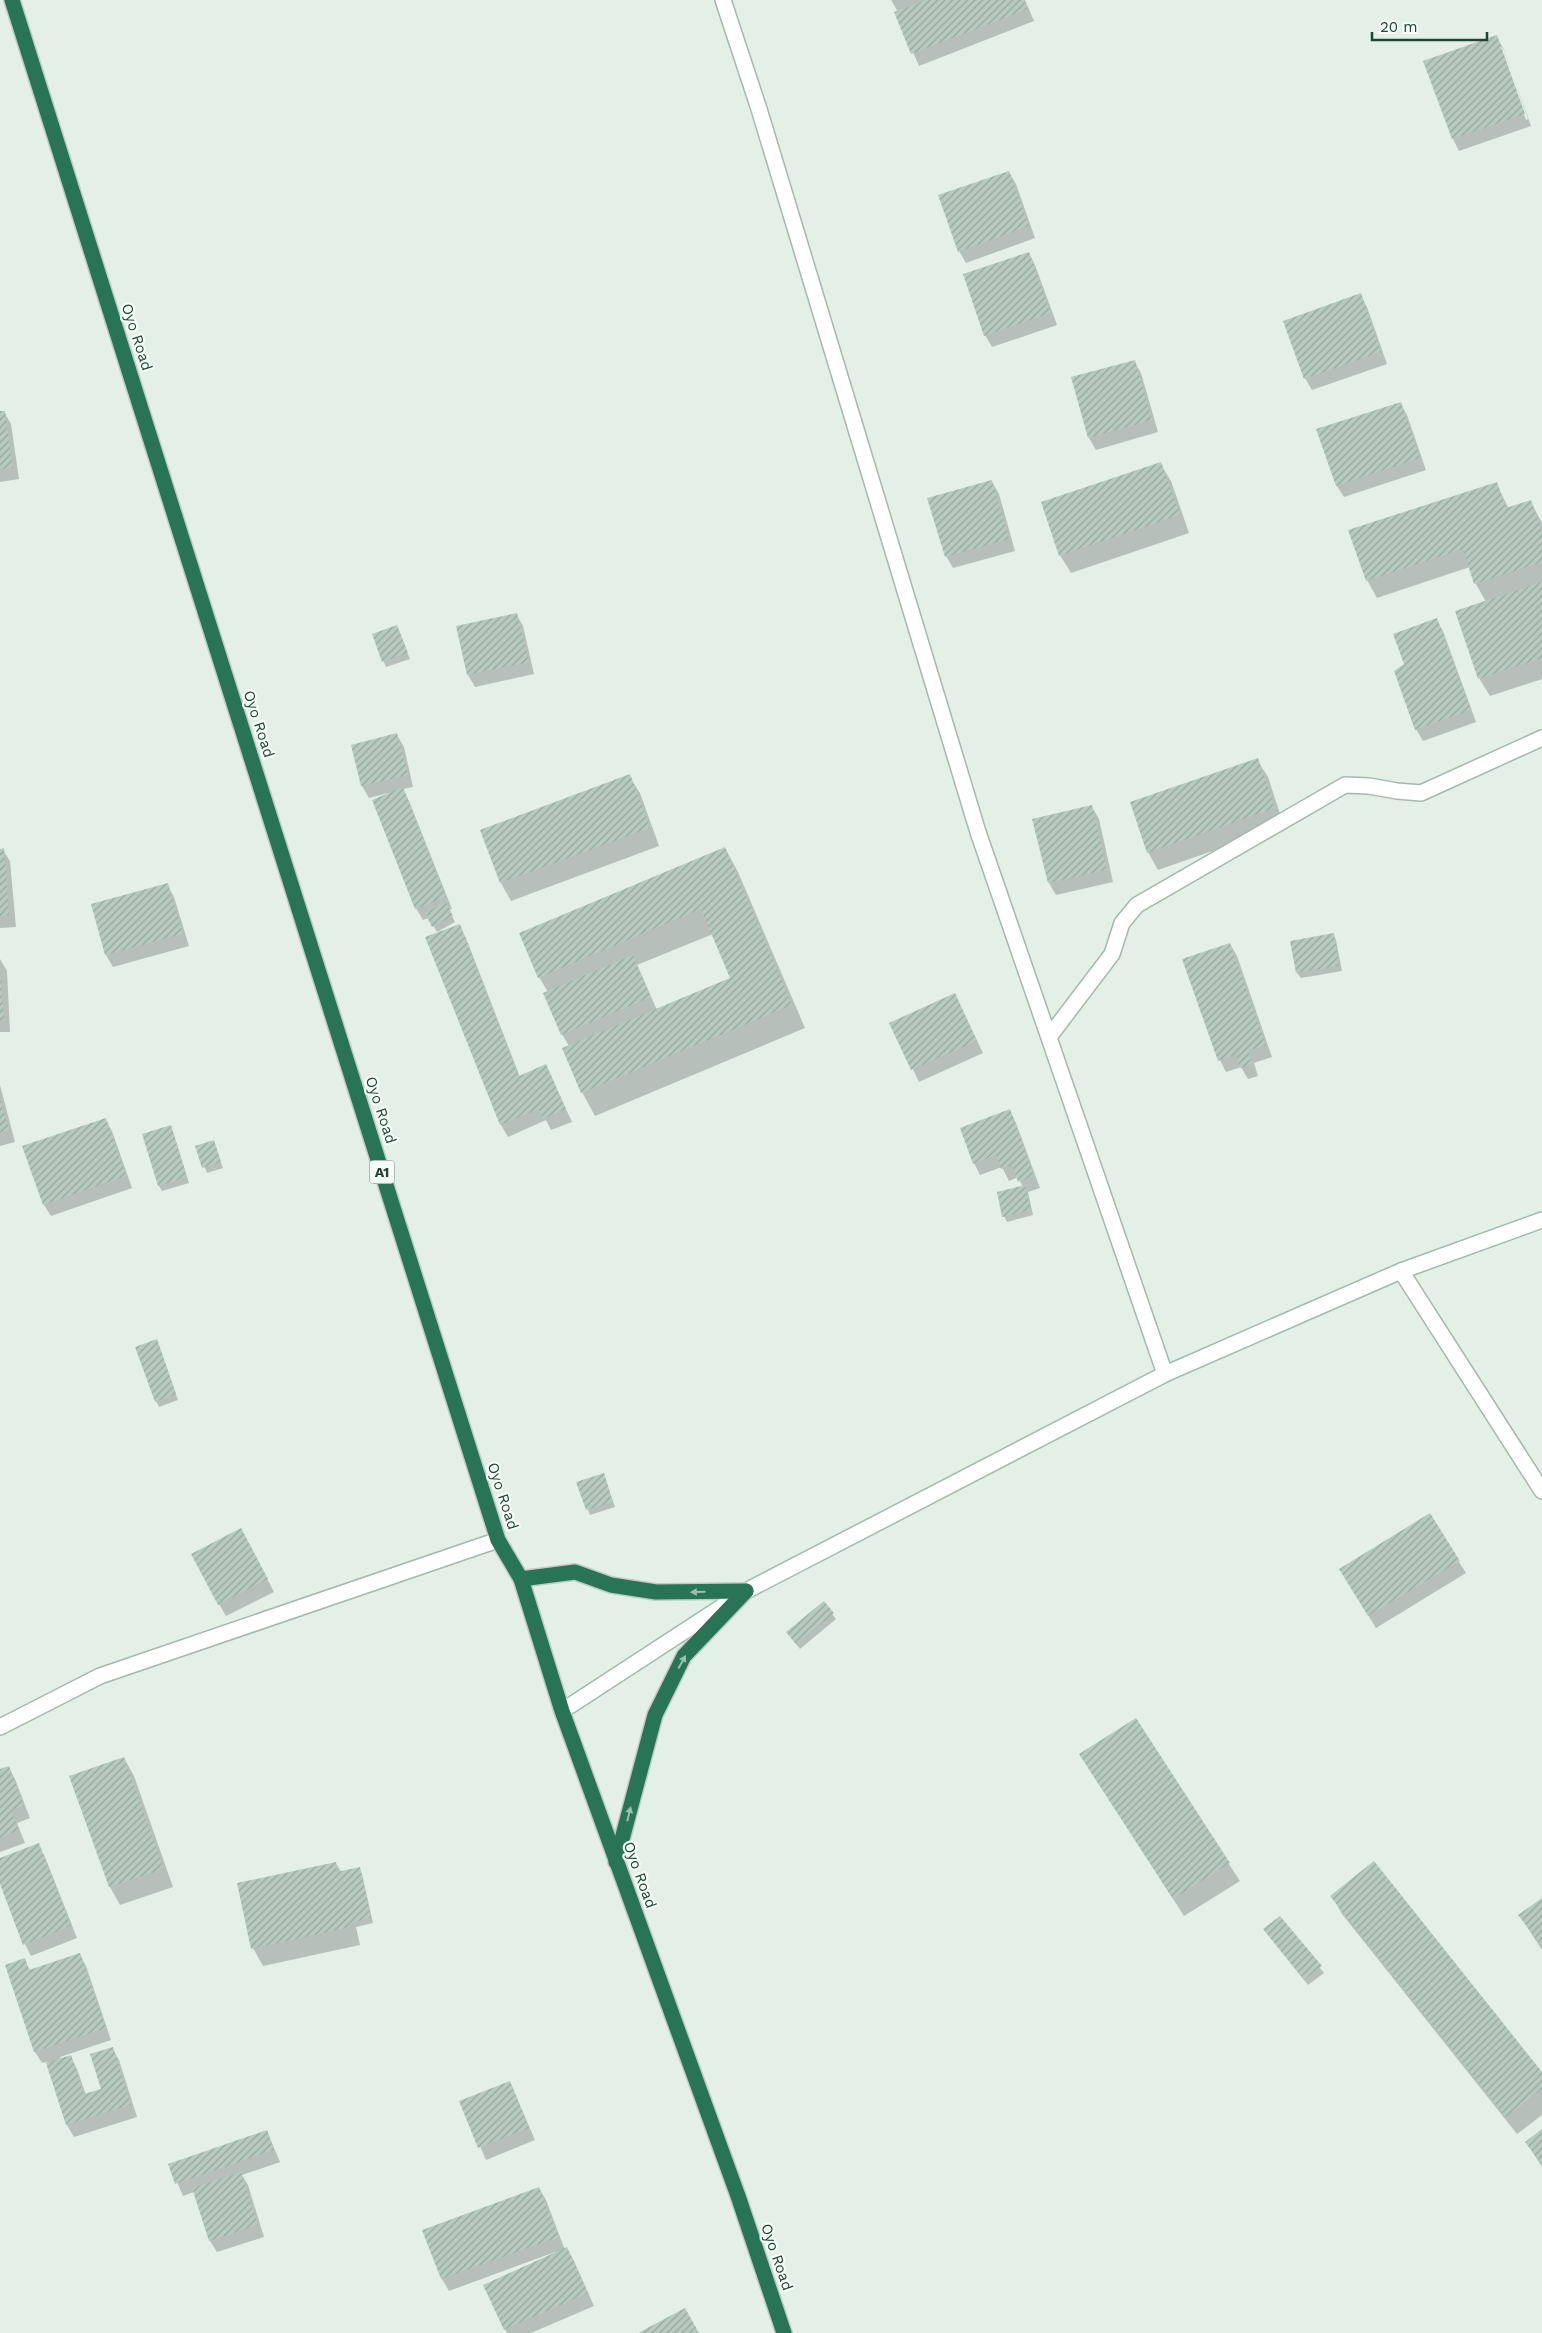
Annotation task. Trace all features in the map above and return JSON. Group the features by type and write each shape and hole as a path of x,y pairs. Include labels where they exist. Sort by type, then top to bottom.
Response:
{"highway":[{"name":"Oyo Road","path":"12,0 498,1540 521,1579 562,1711 738,2196 784,2333"},
{"path":"521,1579 575,1572 611,1584 656,1592 746,1591"},
{"path":"616,1862 655,1715 684,1656 746,1591"}],"street":[{"path":"723,0 759,109 978,832 1165,1374"},
{"path":"1049,1037 1112,954 1122,923 1138,905 1345,785 1369,786 1421,793 1542,738"},
{"path":"562,1711 746,1591 1165,1374 1401,1271 1542,1220"},
{"path":"1401,1271 1542,1491"},
{"path":"0,1727 100,1676 498,1540"}],"building":[{"path":"926,0 1024,0 1028,9 911,54 894,12"},
{"path":"1497,35 1525,114 1452,139 1423,61"},
{"path":"1009,171 1029,226 958,252 938,195"},
{"path":"1029,252 1051,313 984,336 963,274"},
{"path":"1361,293 1381,352 1304,379 1283,321"},
{"path":"1135,360 1152,420 1088,438 1071,377"},
{"path":"1401,402 1420,458 1336,486 1316,429"},
{"path":"0,411 5,411 13,468 0,469"},
{"path":"1161,462 1180,515 1059,556 1041,502"},
{"path":"992,480 1009,539 945,557 927,498"},
{"path":"1497,482 1506,508 1531,500 1542,533 1542,562 1474,584 1463,549 1366,581 1348,530"},
{"path":"1542,582 1542,658 1478,679 1455,611"},
{"path":"517,613 529,662 467,675 456,626"},
{"path":"1437,618 1471,710 1415,730 1394,671 1404,664 1393,634"},
{"path":"397,625 408,653 382,662 372,634"},
{"path":"397,733 408,775 361,786 351,745"},
{"path":"1258,758 1275,808 1147,853 1130,802"},
{"path":"630,774 650,828 500,883 480,830"},
{"path":"403,787 446,897 415,909 372,800"},
{"path":"1092,805 1107,870 1048,883 1032,819"},
{"path":"725,847 792,1005 581,1093 562,1048 730,978 701,909 538,978 519,933"},
{"path":"4,848 9,915 0,916 0,849"},
{"path":"168,883 183,934 105,955 91,904"},
{"path":"446,902 453,916 432,927 425,913"},
{"path":"460,924 518,1075 501,1084 546,1064 566,1109 543,1119 539,1109 500,1125 425,937"},
{"path":"1334,933 1339,966 1296,973 1290,941"},
{"path":"1230,943 1266,1045 1248,1051 1252,1064 1240,1068 1236,1054 1218,1061 1182,959"},
{"path":"633,955 651,997 561,1035 543,993"},
{"path":"0,973 4,1020 0,1020"},
{"path":"955,993 977,1041 911,1070 889,1023"},
{"path":"0,1099 9,1130 0,1133"},
{"path":"1010,1109 1034,1176 1018,1182 1012,1165 1001,1169 996,1155 973,1164 960,1128"},
{"path":"106,1118 126,1176 43,1205 22,1146"},
{"path":"171,1125 187,1177 158,1186 142,1134"},
{"path":"214,1140 221,1162 202,1168 195,1146"},
{"path":"1025,1185 1031,1210 1002,1217 997,1192"},
{"path":"157,1339 176,1394 155,1402 135,1347"},
{"path":"604,1473 613,1502 586,1510 576,1482"},
{"path":"1430,1513 1460,1561 1368,1616 1339,1569"},
{"path":"241,1528 268,1579 218,1605 191,1554"},
{"path":"824,1601 834,1613 796,1644 786,1632"},
{"path":"1136,1718 1230,1863 1173,1899 1079,1754"},
{"path":"124,1757 164,1869 109,1887 69,1776"},
{"path":"9,1766 24,1806 11,1811 19,1830 0,1838 0,1769"},
{"path":"39,1843 71,1926 23,1945 0,1884 0,1858"},
{"path":"1374,1861 1542,2072 1542,2089 1506,2117 1330,1896"},
{"path":"336,1862 337,1872 360,1867 371,1918 349,1923 351,1927 251,1949 237,1883"},
{"path":"1542,1898 1542,1946 1518,1915"},
{"path":"1280,1916 1322,1966 1304,1980 1263,1929"},
{"path":"80,1953 106,2028 34,2052 5,1965 25,1958 29,1970"},
{"path":"113,2047 131,2105 66,2125 46,2063 71,2055 84,2094 101,2089 90,2054"},
{"path":"510,2081 529,2128 478,2148 459,2101"},
{"path":"1542,2129 1542,2164 1525,2142"},
{"path":"267,2130 274,2150 175,2184 168,2164"},
{"path":"241,2172 258,2225 209,2241 192,2188"},
{"path":"539,2187 559,2237 441,2279 422,2230"},
{"path":"567,2247 588,2293 504,2330 483,2285"},
{"path":"685,2308 699,2333 638,2333"}]}
